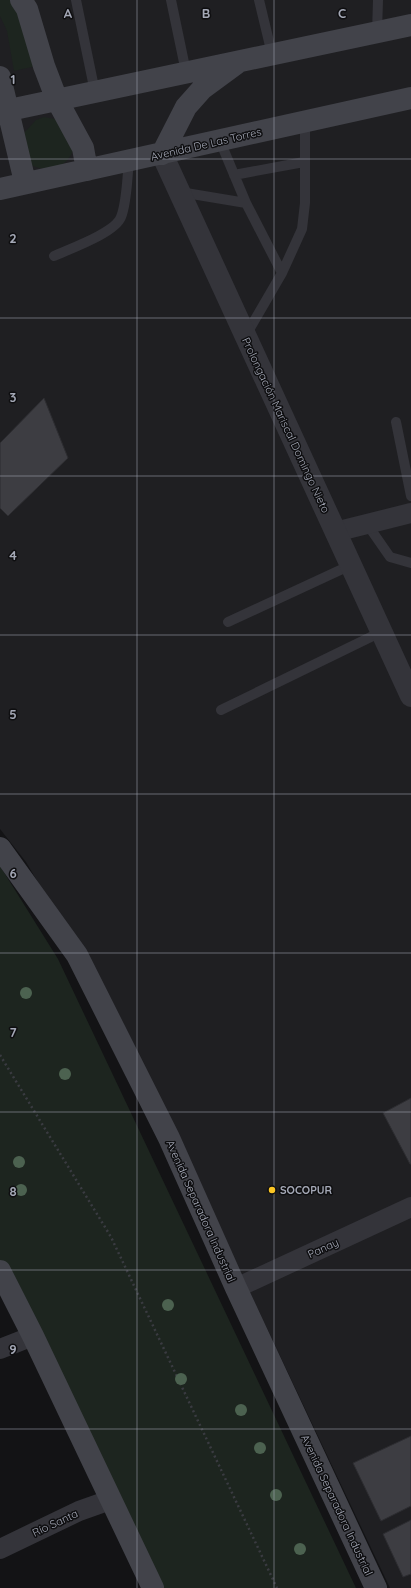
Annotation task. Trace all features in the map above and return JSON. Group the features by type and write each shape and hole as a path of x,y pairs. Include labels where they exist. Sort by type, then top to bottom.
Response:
{"main road":[{"path":"22,0 27,9 44,66 57,100 83,148 87,170"},
{"path":"4,111 411,25"},
{"path":"162,154 186,108 202,89 240,61"},
{"path":"0,77 4,111 25,182"},
{"name":"Avenida De Las Torres","path":"0,189 25,182 162,154 411,98"},
{"name":"Avenida Separadora Industrial","path":"0,848 77,955 169,1138 236,1288 376,1588"},
{"path":"0,1271 33,1336 153,1588"}],"street":[{"name":"Prolongación Mariscal Domingo Nieto","path":"162,154 411,696"},
{"path":"335,532 411,513"},
{"name":"Panay","path":"236,1288 411,1207"},
{"path":"0,1349 33,1336"},
{"name":"Río Santa","path":"0,1549 79,1512 110,1500"}],"lane":[{"path":"76,0 96,92"},
{"path":"171,0 186,72"},
{"path":"259,0 272,54"},
{"path":"377,32 378,0"},
{"path":"246,336 282,273 302,229 305,203 305,122"},
{"path":"220,141 246,203 282,273"},
{"path":"54,256 110,229 121,218 129,161"},
{"path":"234,175 304,162"},
{"path":"180,192 246,203"},
{"path":"396,422 411,496"},
{"path":"367,524 390,558 411,563"},
{"path":"228,622 351,565"},
{"path":"221,710 381,632"}],"path":[{"path":"0,1055 111,1237 277,1588"}],"shaded area":[{"path":"0,0 411,0 411,1588 390,1588 128,1035 26,862 0,829"},
{"path":"0,0 20,0 36,66 14,71 7,31 0,16"},
{"path":"44,117 61,120 73,151 65,162 55,168 50,169 44,169 31,165 24,133 36,120"},
{"path":"0,866 58,959 356,1588 156,1588 0,1265"}],"building":[{"path":"44,398 68,458 8,516 0,508 0,443"},
{"path":"411,1098 411,1164 410,1164 383,1113"},
{"path":"411,1436 411,1506 381,1521 353,1463"},
{"path":"411,1520 411,1574 403,1577 383,1534"}],"place":[{"name":"SOCOPUR","path":"272,1190"}]}
